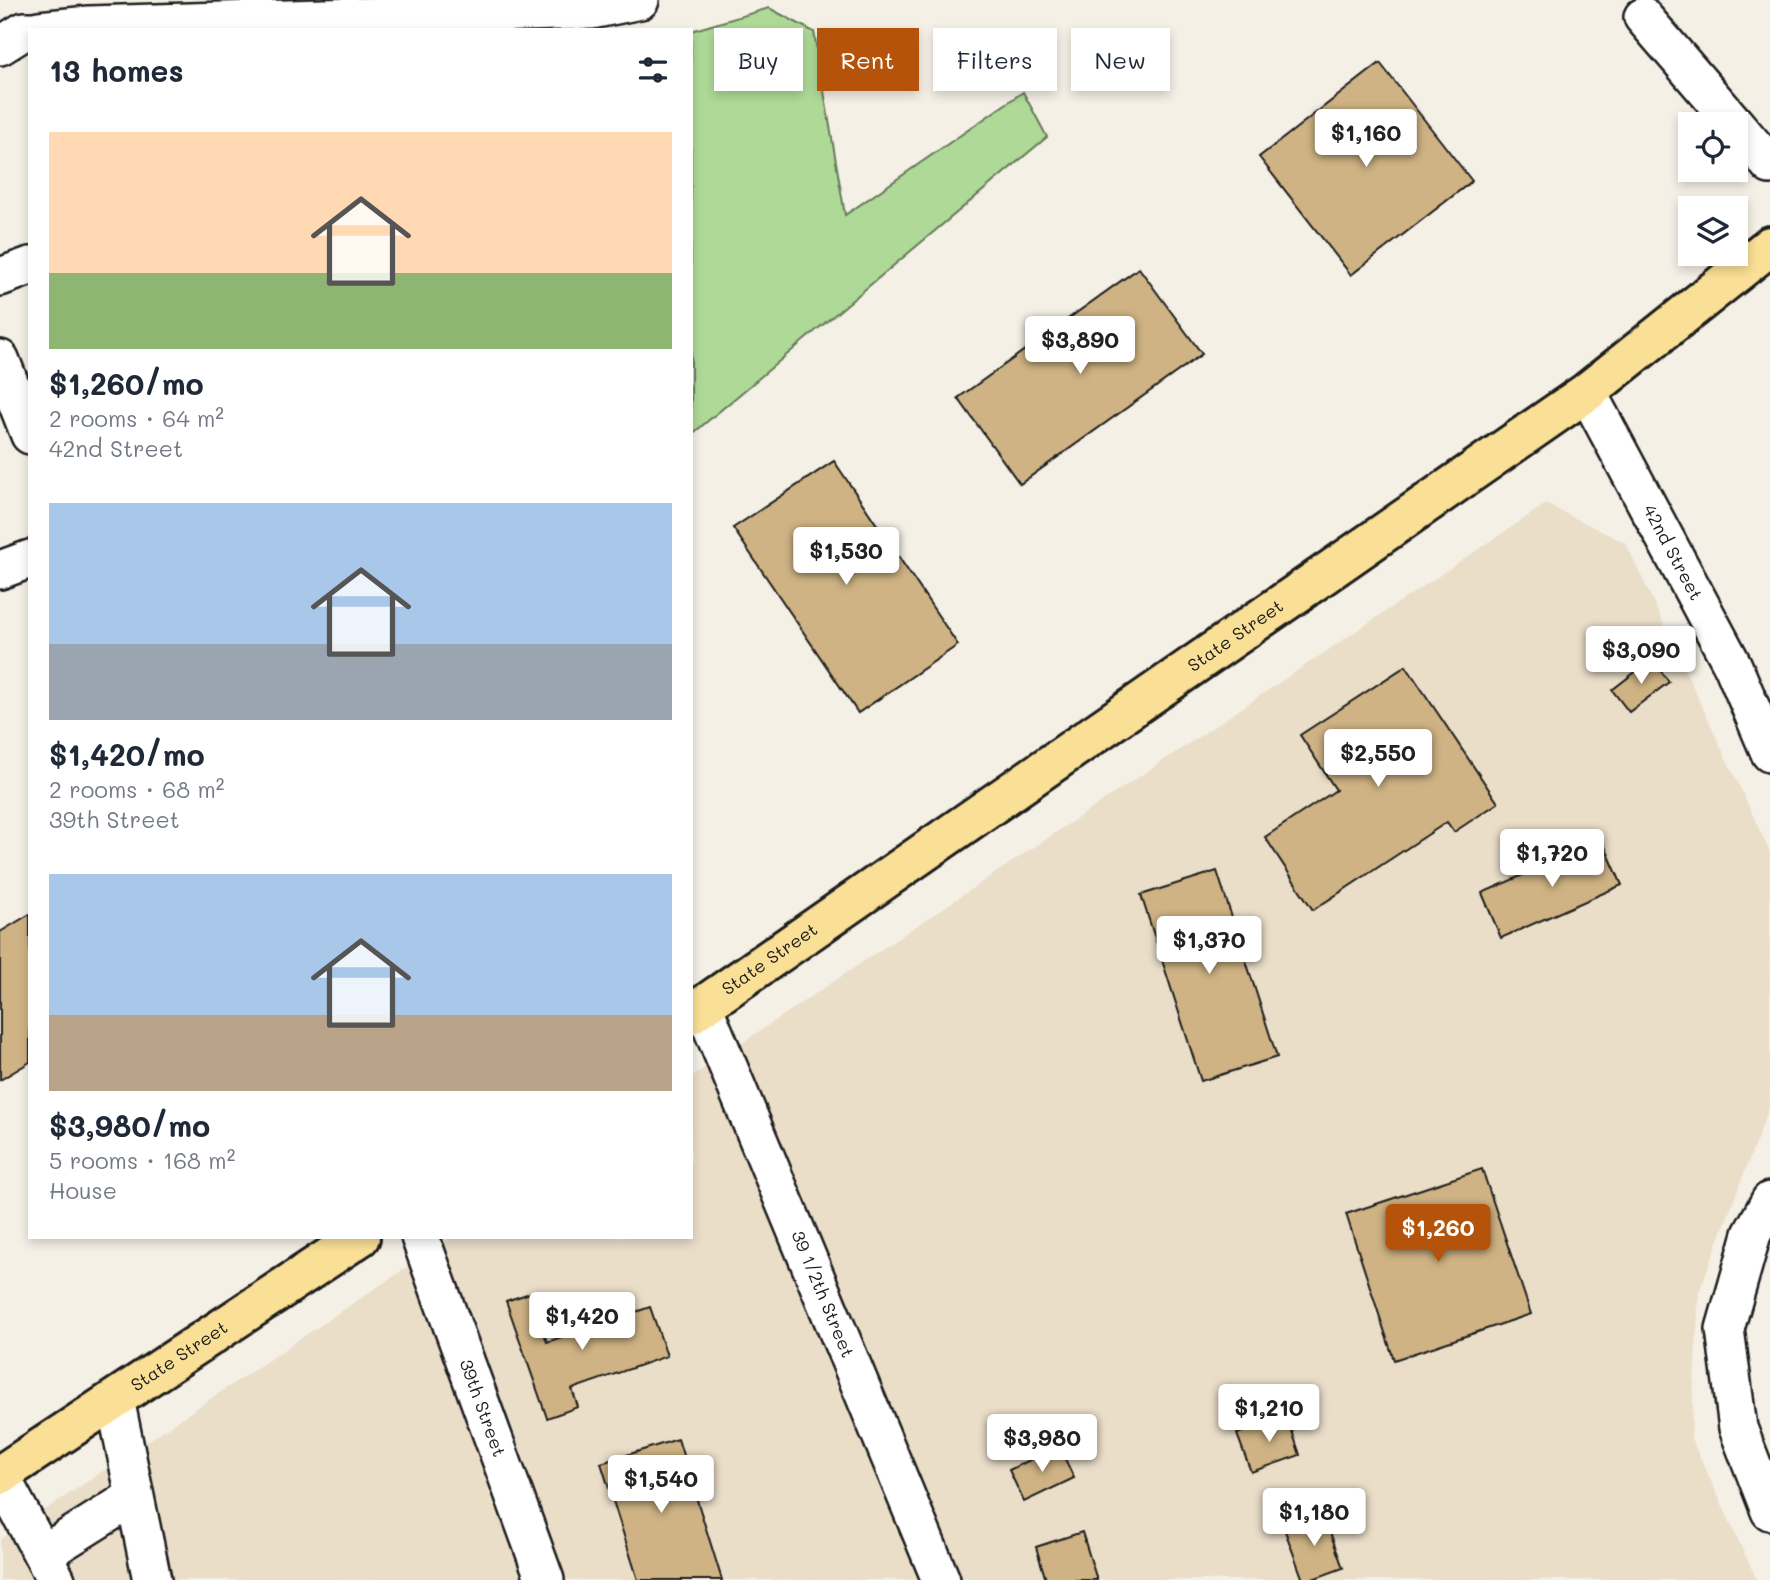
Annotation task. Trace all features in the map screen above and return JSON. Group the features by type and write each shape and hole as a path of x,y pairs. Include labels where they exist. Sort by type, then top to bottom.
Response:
{"main road":[{"name":"State Street","path":"697,1010 1587,392 1770,246"},
{"name":"State Street","path":"0,1475 357,1239"}],"street":[{"path":"59,28 591,10 640,0"},
{"path":"1643,17 1725,112"},
{"path":"0,46 28,31"},
{"path":"1748,139 1770,164"},
{"path":"0,277 28,267"},
{"path":"0,359 28,430"},
{"name":"42nd Street","path":"1587,392 1733,666 1770,753"},
{"path":"0,570 28,560"},
{"name":"39 1/2th Street","path":"697,1010 941,1580"},
{"path":"1770,1201 1752,1234 1725,1329 1738,1427 1770,1511"},
{"name":"39th Street","path":"422,1239 545,1580"},
{"path":"115,1399 152,1580"},
{"path":"0,1475 49,1567 134,1497"}],"shaded area":[{"path":"1546,504 1626,543 1770,852 1770,1105 1699,1292 1691,1438 1757,1580 0,1580 0,1540 449,1239 693,1239 693,1076"}],"green space":[{"path":"769,8 814,32 817,91 824,91 845,215 1023,92 1047,137 693,433 693,30"}],"building":[{"path":"1380,63 1472,181 1351,275 1259,157"},
{"path":"1139,268 1202,354 1020,484 958,398"},
{"path":"834,461 958,645 858,713 733,528"},
{"path":"1652,659 1669,682 1629,712 1612,690"},
{"path":"1406,666 1498,803 1454,832 1447,822 1313,910 1265,837 1336,790 1300,735"},
{"path":"1602,840 1622,885 1501,938 1482,893"},
{"path":"1217,871 1277,1057 1201,1081 1141,895"},
{"path":"28,915 28,1063 0,1080 0,932"},
{"path":"1482,1169 1531,1314 1394,1360 1346,1214"},
{"path":"530,1293 547,1342 650,1307 667,1356 572,1389 578,1407 547,1418 506,1301"},
{"path":"1287,1416 1300,1455 1251,1472 1237,1434"},
{"path":"678,1439 722,1580 638,1580 601,1463"},
{"path":"1059,1446 1074,1478 1024,1502 1009,1470"},
{"path":"1323,1513 1343,1568 1303,1580 1284,1528"},
{"path":"1082,1532 1097,1580 1046,1580 1036,1547"}]}
